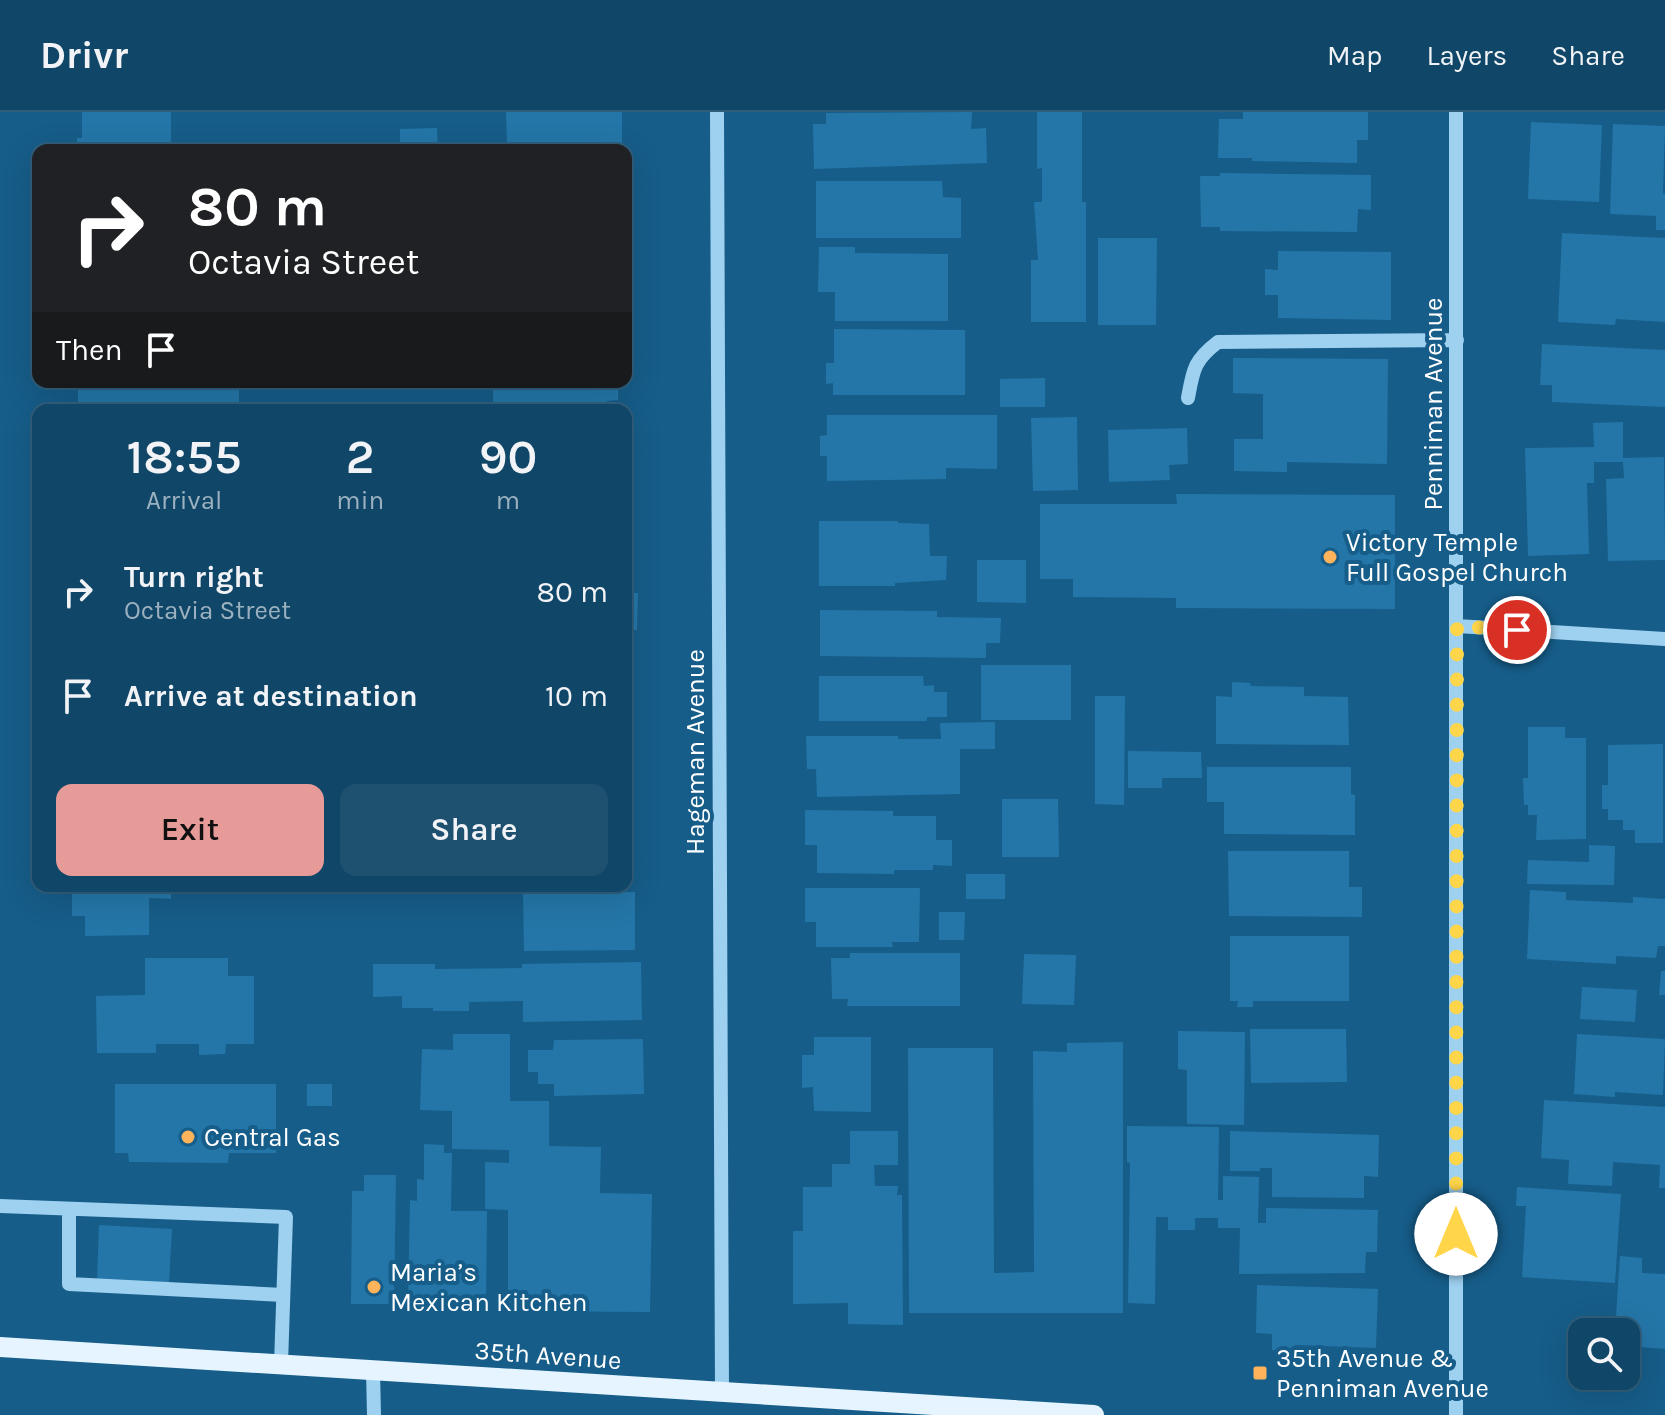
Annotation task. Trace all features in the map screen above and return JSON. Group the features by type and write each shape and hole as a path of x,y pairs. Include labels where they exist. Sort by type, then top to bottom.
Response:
{"main road":[{"name":"35th Avenue","path":"0,1347 1094,1415"}],"street":[{"name":"Hageman Avenue","path":"717,112 722,1392"},
{"name":"Penniman Avenue","path":"1456,112 1456,1415"},
{"path":"1188,398 1194,367 1202,354 1218,342 1457,340"},
{"path":"1457,626 1665,639"},
{"path":"0,1206 286,1217 281,1364"},
{"path":"69,1209 69,1284 283,1295"},
{"path":"373,1371 374,1415"}],"building":[{"path":"82,112 171,112 171,144 77,144 77,138 82,138"},
{"path":"506,112 622,112 622,144 507,143"},
{"path":"972,112 971,129 986,128 987,163 814,169 813,124 826,124 826,113"},
{"path":"1037,112 1082,112 1086,322 1031,322 1031,260 1038,260 1034,202 1042,202 1042,168 1037,169"},
{"path":"1243,112 1368,112 1368,140 1357,140 1357,163 1218,158 1219,119 1243,119"},
{"path":"1531,122 1602,125 1599,202 1528,199"},
{"path":"1613,124 1665,126 1665,230 1656,230 1656,216 1610,214"},
{"path":"437,128 438,144 400,144 400,129"},
{"path":"1220,173 1371,175 1371,210 1358,209 1357,232 1220,231 1220,227 1201,227 1200,176 1220,176"},
{"path":"816,181 942,181 943,197 961,198 961,238 816,238"},
{"path":"1562,233 1665,238 1665,322 1616,319 1615,325 1558,322"},
{"path":"1098,238 1157,238 1156,325 1098,325"},
{"path":"819,247 855,247 855,253 948,254 948,321 835,321 835,292 818,292"},
{"path":"1278,251 1391,252 1391,320 1278,318 1278,295 1265,295 1265,269 1278,270"},
{"path":"834,329 965,330 965,395 833,395 833,383 826,384 826,363 834,363"},
{"path":"1542,344 1665,350 1665,407 1552,402 1552,385 1540,385"},
{"path":"1233,358 1388,359 1387,464 1287,462 1287,472 1234,471 1234,439 1263,439 1263,394 1233,393"},
{"path":"1045,378 1045,407 1000,407 1000,379"},
{"path":"78,388 239,388 239,404 78,404"},
{"path":"493,388 618,388 618,400 607,401 607,404 493,404"},
{"path":"827,415 997,415 997,469 946,468 946,479 827,481 827,456 820,456 820,436 827,435"},
{"path":"1077,417 1078,490 1033,491 1031,418"},
{"path":"1623,422 1623,458 1664,457 1665,560 1608,561 1606,479 1624,478 1623,462 1594,462 1594,483 1587,483 1589,554 1528,556 1525,448 1594,447 1593,423"},
{"path":"1187,428 1188,464 1169,465 1170,480 1109,482 1108,430"},
{"path":"1176,494 1395,495 1395,609 1176,608 1176,598 1073,597 1073,579 1040,579 1040,504 1177,504"},
{"path":"819,521 929,524 930,556 947,556 946,580 895,583 895,586 819,586"},
{"path":"977,560 1026,560 1026,603 977,602"},
{"path":"632,593 638,593 637,630 632,630"},
{"path":"820,610 937,611 937,617 1001,618 1000,643 986,643 986,658 820,656"},
{"path":"981,665 1071,665 1071,720 981,720"},
{"path":"819,676 923,676 924,686 934,685 934,692 947,692 947,717 927,717 927,721 819,721"},
{"path":"1232,682 1250,683 1251,686 1304,687 1304,696 1348,697 1349,745 1216,744 1216,696 1232,697"},
{"path":"1095,696 1125,696 1124,805 1095,804"},
{"path":"995,722 995,749 960,749 960,794 817,797 816,769 807,769 806,736 941,739 940,723"},
{"path":"1528,727 1565,727 1565,738 1586,738 1586,839 1536,840 1537,815 1528,815 1528,805 1524,805 1523,778 1528,778"},
{"path":"1663,744 1663,843 1635,843 1635,830 1623,830 1623,820 1608,820 1608,809 1602,809 1602,785 1608,785 1608,745"},
{"path":"1128,751 1201,752 1202,778 1162,778 1162,788 1128,788"},
{"path":"1207,767 1351,767 1355,835 1224,834 1224,802 1207,802"},
{"path":"1002,799 1058,799 1059,857 1002,857"},
{"path":"805,810 893,811 893,816 936,816 936,840 952,840 952,866 933,865 933,870 894,870 894,874 817,873 817,845 805,845"},
{"path":"1589,845 1615,846 1614,885 1527,884 1528,860 1589,862"},
{"path":"1228,851 1349,851 1349,887 1362,887 1362,917 1229,916"},
{"path":"966,874 1005,874 1005,899 966,899"},
{"path":"805,888 920,888 919,942 892,942 893,947 816,947 816,922 805,922"},
{"path":"1530,890 1566,892 1566,900 1633,903 1633,897 1665,899 1665,946 1658,946 1656,958 1616,956 1616,964 1527,959"},
{"path":"72,892 171,892 171,899 149,898 149,935 85,936 85,916 72,916"},
{"path":"635,892 635,950 524,951 523,894"},
{"path":"939,912 965,912 964,940 939,940"},
{"path":"1230,936 1349,936 1349,1001 1253,1001 1253,1007 1237,1007 1238,1001 1230,1001"},
{"path":"850,953 960,953 960,1006 847,1006 848,999 832,999 831,958 850,958"},
{"path":"1024,954 1076,955 1074,1005 1022,1004"},
{"path":"145,958 228,958 228,976 254,976 254,1044 226,1044 225,1054 199,1055 199,1044 156,1044 156,1053 97,1053 96,996 145,995"},
{"path":"641,962 642,1020 523,1022 523,1001 469,1002 469,1011 433,1011 433,1008 402,1008 402,996 373,997 373,964 435,964 435,969"},
{"path":"1661,971 1665,971 1665,995 1659,995"},
{"path":"1582,987 1637,990 1635,1022 1580,1019"},
{"path":"1250,1029 1346,1029 1347,1082 1251,1083"},
{"path":"1178,1031 1245,1032 1244,1125 1187,1124 1187,1070 1178,1069"},
{"path":"453,1034 510,1034 510,1101 549,1101 549,1146 601,1147 600,1193 652,1194 650,1312 508,1311 508,1210 485,1209 485,1162 509,1163 509,1150 452,1149 452,1111 420,1110 422,1049 453,1050"},
{"path":"1577,1034 1665,1039 1663,1095 1615,1092 1615,1097 1574,1094"},
{"path":"814,1037 871,1037 871,1112 814,1111 813,1087 802,1088 802,1055 814,1055"},
{"path":"643,1039 644,1094 554,1096 554,1084 538,1084 538,1072 528,1072 528,1050 553,1050 554,1040"},
{"path":"1123,1042 1123,1313 909,1313 908,1048 993,1048 994,1273 1034,1272 1033,1051 1067,1052 1067,1043"},
{"path":"115,1084 276,1084 276,1153 229,1153 228,1163 129,1162 128,1153 115,1153"},
{"path":"307,1084 332,1084 332,1106 307,1106"},
{"path":"1544,1100 1665,1107 1665,1188 1659,1188 1660,1165 1613,1162 1612,1186 1568,1184 1569,1160 1541,1158"},
{"path":"1127,1126 1219,1127 1218,1200 1223,1200 1223,1176 1259,1177 1258,1223 1266,1223 1266,1208 1378,1210 1377,1252 1366,1252 1365,1273 1239,1274 1240,1228 1218,1228 1218,1218 1195,1218 1195,1230 1168,1230 1168,1217 1156,1217 1155,1304 1128,1303 1130,1163 1127,1162"},
{"path":"850,1131 898,1131 898,1165 874,1165 875,1186 898,1186 897,1195 902,1195 903,1325 848,1324 848,1303 793,1304 793,1231 803,1231 803,1187 832,1187 832,1164 850,1164"},
{"path":"1230,1131 1379,1135 1378,1177 1364,1176 1364,1198 1272,1197 1272,1168 1230,1171"},
{"path":"424,1144 444,1145 444,1153 452,1153 451,1211 487,1211 486,1304 408,1303 410,1200 417,1201 417,1179 424,1180"},
{"path":"364,1175 396,1175 394,1304 351,1304 352,1191 364,1191"},
{"path":"1517,1187 1621,1194 1615,1283 1522,1277 1526,1206 1516,1206"},
{"path":"99,1225 172,1229 169,1283 97,1280"},
{"path":"1620,1256 1642,1258 1642,1273 1665,1274 1665,1349 1640,1347 1640,1318 1616,1318"},
{"path":"1257,1285 1378,1289 1376,1348 1295,1345 1294,1351 1272,1350 1272,1334 1256,1333"}],"place":[{"name":"Victory Temple Full Gospel Church","path":"1330,557"},
{"name":"Central Gas","path":"188,1137"},
{"name":"Maria’s Mexican Kitchen","path":"374,1287"},
{"name":"35th Avenue & Penniman Avenue","path":"1260,1373"}],"route":[{"path":"1456,1234 1457,626 1517,630"}]}
